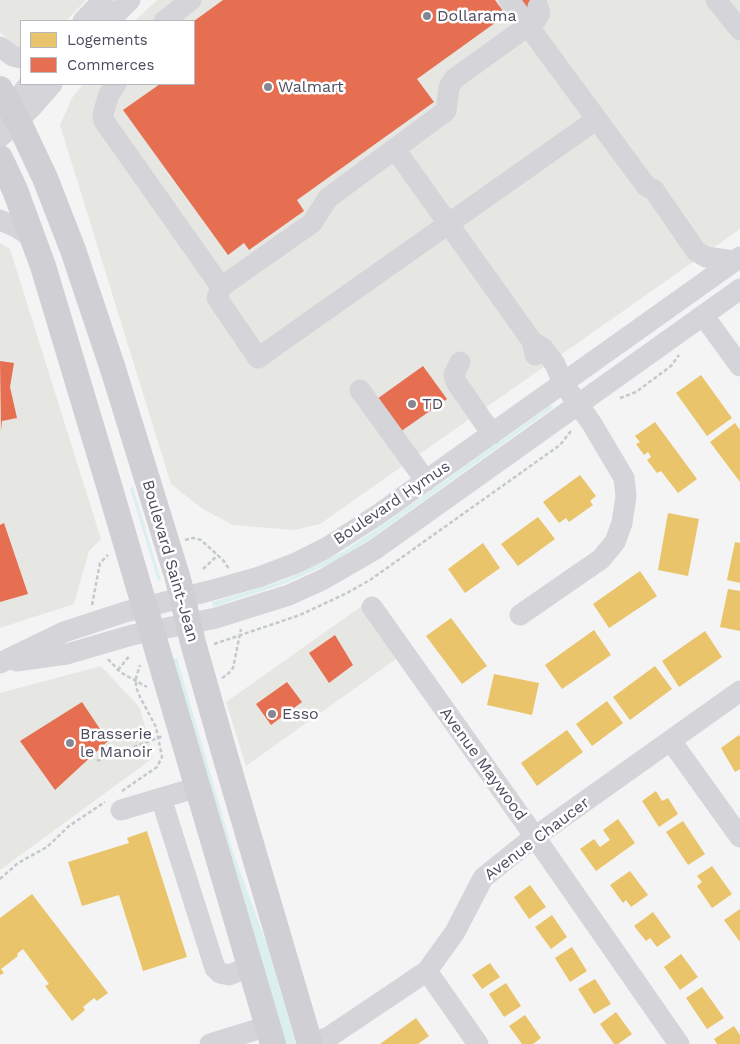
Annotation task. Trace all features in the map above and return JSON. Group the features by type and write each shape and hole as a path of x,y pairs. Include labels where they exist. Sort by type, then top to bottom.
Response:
{"main road":[{"name":"Boulevard Saint-Jean","path":"6,118 45,178 75,257 113,370 175,571 226,759 311,1044"},
{"path":"0,158 15,190 33,238 149,619 271,1035"}],"street":[{"path":"84,20 103,0"},
{"path":"110,20 130,0"},
{"path":"165,20 191,0"},
{"path":"509,0 533,16 597,119 646,186 654,190 696,251 706,256 737,259"},
{"path":"716,0 740,30"},
{"path":"533,16 454,79 450,86 446,111 328,198 312,223 221,286 217,298 258,358 597,119"},
{"path":"0,47 13,56 20,58"},
{"path":"6,118 28,85"},
{"path":"6,118 32,108 51,85"},
{"path":"115,85 109,94 103,114 104,121 221,286"},
{"path":"395,149 532,341 535,354 546,371 563,383 592,424 624,478 626,496 622,523 615,542 601,559 520,615"},
{"path":"0,220 16,227 33,238"},
{"name":"Boulevard Hymus","path":"0,663 67,654 132,635 149,619 182,598 259,577 311,556 358,529 737,259"},
{"name":"Boulevard Hymus","path":"149,619 188,623 216,618 282,597 340,571 418,519 740,289"},
{"path":"703,315 734,344 740,366"},
{"path":"460,362 454,375 456,382 492,434"},
{"path":"360,390 426,481"},
{"name":"Avenue Maywood","path":"372,607 679,1044"},
{"name":"Avenue Chaucer","path":"311,1044 329,1037 426,972 455,932 483,878 529,841 536,838 740,691"},
{"path":"671,741 740,837"},
{"path":"117,800 161,798 199,787"},
{"path":"161,798 214,968 220,973 229,976 251,968"},
{"path":"426,972 478,1044"},
{"path":"210,1044 271,1035"}],"path":[{"path":"616,400 636,392 670,366 684,351"},
{"path":"184,541 193,538 201,540 218,555 230,570"},
{"path":"90,612 100,563 114,552"},
{"path":"202,570 218,555"},
{"path":"218,679 227,675 233,668 242,624"},
{"path":"118,670 130,655"},
{"path":"107,657 118,670 136,682"},
{"path":"0,879 15,865 47,847 69,826 117,800 160,764 162,757 156,727 140,697 136,682 141,664 144,662"},
{"path":"97,761 158,738"}],"shaded area":[{"path":"0,0 86,0 67,20 20,20 20,47 9,41 0,32"},
{"path":"157,0 740,0 740,229 320,524 294,530 233,525 203,509 171,484 60,125 72,98 82,85 195,85 195,20 136,20"},
{"path":"0,243 10,249 101,539 89,551 74,604 0,628"},
{"path":"551,405 553,408 369,540 335,561 284,584 213,607 212,602 284,580 344,551"},
{"path":"133,487 161,580 158,581 130,488"},
{"path":"362,606 396,659 246,766 226,702"},
{"path":"177,658 234,855 267,945 296,1044 286,1044 173,659"},
{"path":"101,666 140,708 153,758 0,870 0,693"}],"building: Logements":[{"path":"701,375 732,418 707,436 676,393"},
{"path":"655,422 697,479 678,493 661,471 657,473 647,460 651,457 648,452 644,455 636,444 640,442 635,436"},
{"path":"735,423 740,430 740,482 710,442"},
{"path":"580,475 596,496 590,501 593,505 569,522 566,518 559,523 543,502"},
{"path":"668,513 699,519 688,576 658,570"},
{"path":"538,517 555,539 518,566 501,544"},
{"path":"735,542 740,543 740,583 727,580"},
{"path":"483,543 500,568 465,593 448,569"},
{"path":"640,571 657,596 609,628 593,604"},
{"path":"728,589 740,591 740,631 720,627"},
{"path":"451,618 487,666 462,684 426,636"},
{"path":"594,630 611,655 562,689 545,665"},
{"path":"705,631 722,657 679,687 662,661"},
{"path":"655,666 672,689 630,720 613,697"},
{"path":"494,674 539,683 532,715 487,705"},
{"path":"607,701 623,723 592,746 576,724"},
{"path":"567,730 583,752 537,786 521,763"},
{"path":"739,735 740,769 735,772 721,748"},
{"path":"656,791 662,801 668,798 678,814 659,827 642,801"},
{"path":"618,819 635,843 596,871 580,849 594,839 600,847 610,840 603,830"},
{"path":"683,821 705,854 688,865 666,832"},
{"path":"147,831 187,957 143,971 119,895 82,906 68,862 129,843 127,838"},
{"path":"712,866 732,894 712,908 697,886 702,882 697,876"},
{"path":"630,871 648,895 631,907 626,900 623,903 610,885"},
{"path":"530,885 546,907 529,919 514,897"},
{"path":"32,894 108,993 97,1001 94,998 83,1007 85,1010 72,1021 45,986 49,984 23,949 17,954 18,956 1,969 4,973 0,975 0,918"},
{"path":"740,909 740,942 724,920"},
{"path":"653,912 671,937 657,947 650,938 646,941 634,926"},
{"path":"552,915 567,937 551,949 535,927"},
{"path":"572,947 587,971 570,982 555,958"},
{"path":"681,954 698,977 680,990 664,967"},
{"path":"490,963 500,977 482,989 472,975"},
{"path":"595,979 611,1004 594,1014 578,989"},
{"path":"506,983 521,1006 504,1017 489,994"},
{"path":"702,987 724,1018 707,1029 686,998"},
{"path":"616,1012 632,1034 618,1044 614,1044 600,1024"},
{"path":"525,1015 541,1038 533,1044 522,1044 509,1026"},
{"path":"416,1018 429,1036 418,1044 380,1044"},
{"path":"734,1026 740,1035 740,1044 717,1044 714,1039"}],"building: Commerces":[{"path":"223,0 495,0 506,15 417,79 434,102 297,200 304,211 249,250 244,243 228,255 123,110 159,85 195,85 195,20"},
{"path":"521,0 547,0 530,12"},
{"path":"0,361 14,363 10,387 17,418 2,421 1,431"},
{"path":"423,366 447,399 400,432 377,399"},
{"path":"4,523 28,594 0,602 0,525"},
{"path":"335,635 353,665 329,683 309,653"},
{"path":"287,682 302,702 271,725 256,704"},
{"path":"82,702 108,741 55,790 20,741"}],"place":[{"name":"Dollarama","path":"427,16"},
{"name":"Walmart","path":"268,87"},
{"name":"TD","path":"412,404"},
{"name":"Esso","path":"272,714"},
{"name":"Brasserie le Manoir","path":"70,743"}]}
